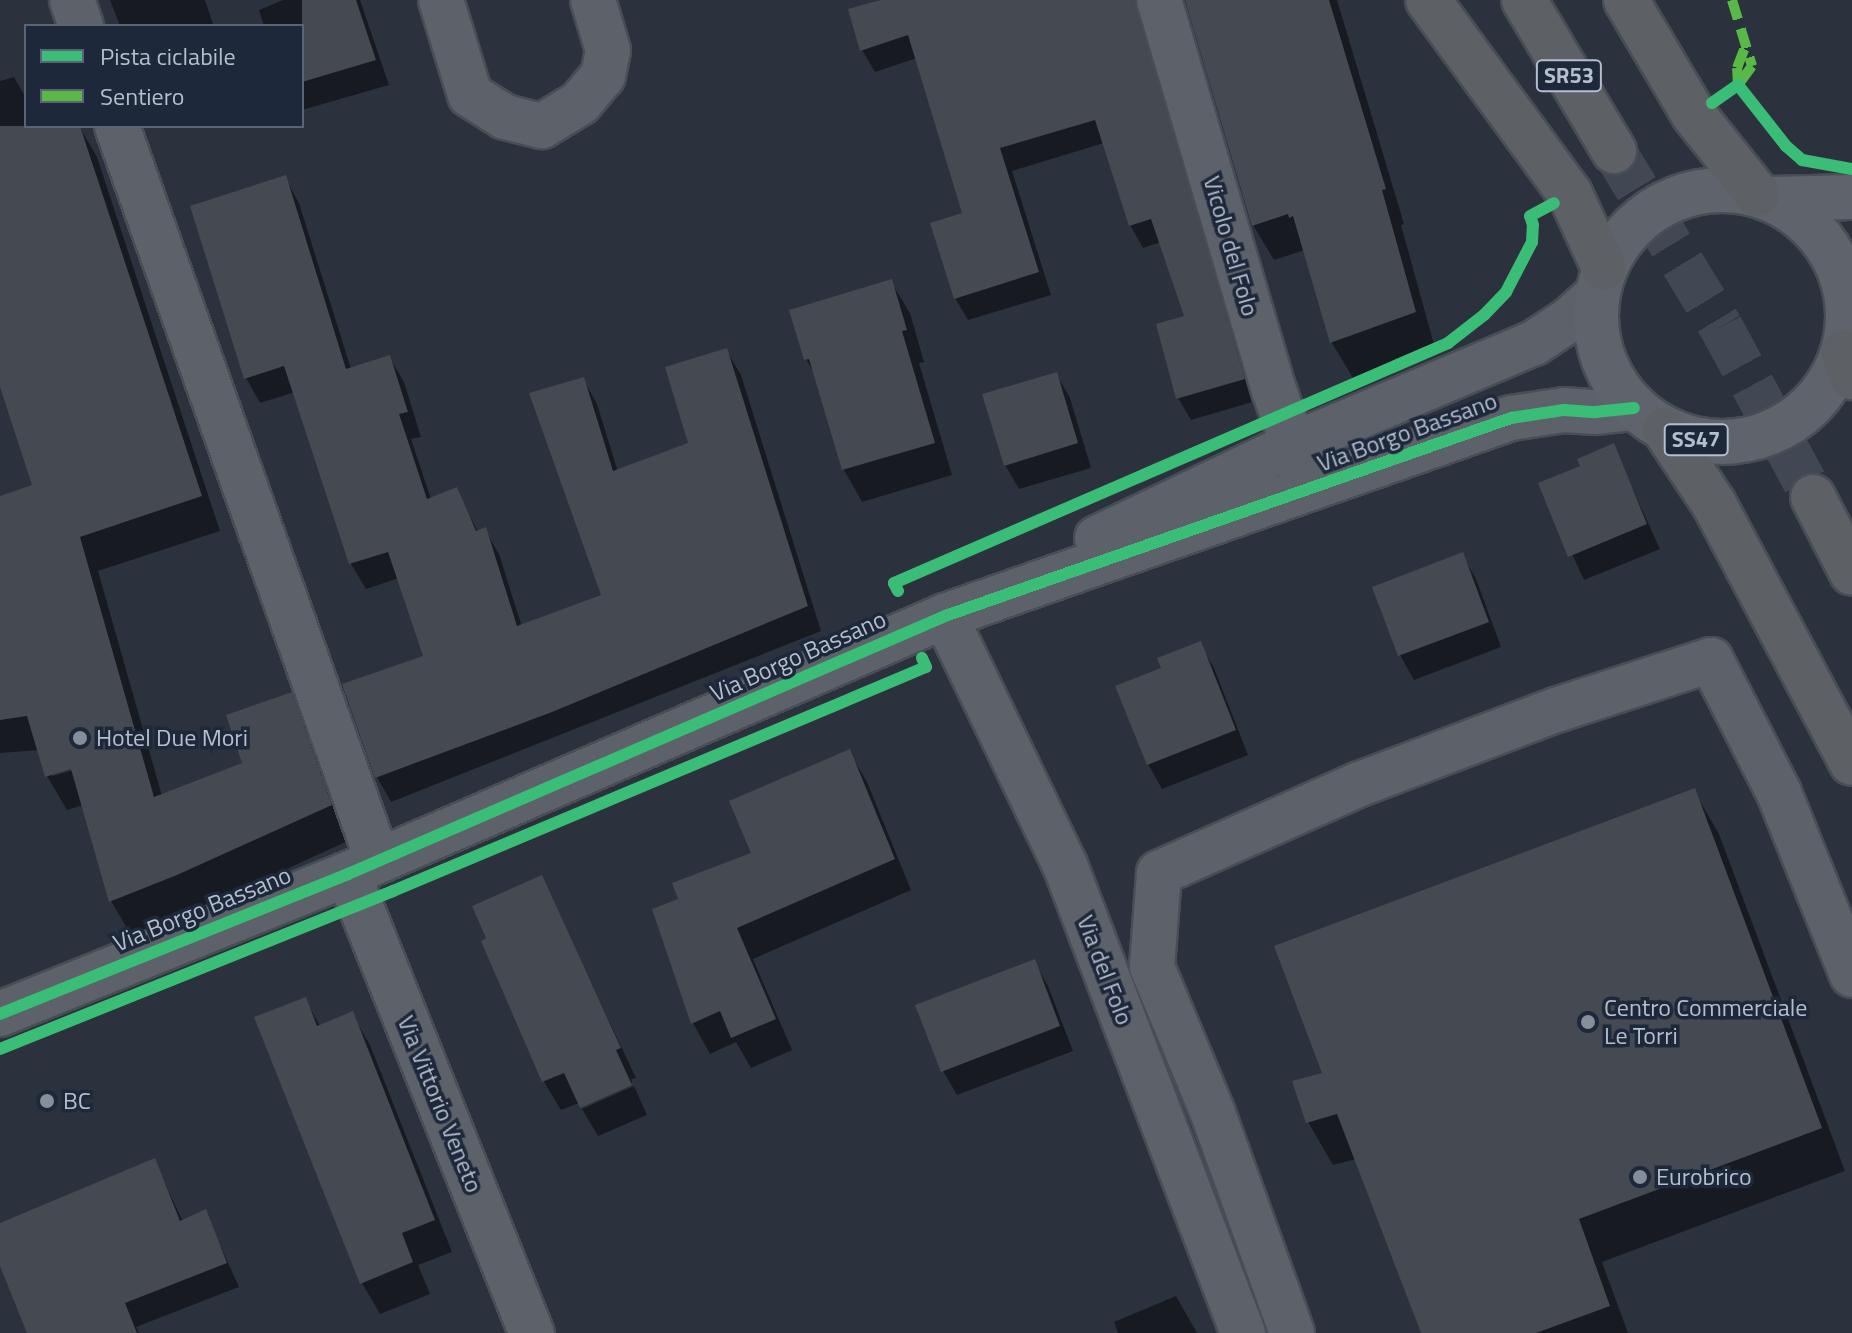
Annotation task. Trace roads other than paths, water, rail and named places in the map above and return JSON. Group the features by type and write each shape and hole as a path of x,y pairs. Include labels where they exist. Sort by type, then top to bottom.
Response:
{"highway":[{"path":"1428,0 1570,194 1600,281"},
{"name":"SR53","path":"1524,0 1614,151"},
{"path":"1626,0 1694,115 1764,197"},
{"path":"1649,419 1714,504 1796,652 1852,763"},
{"path":"1813,497 1852,573"}],"main road":[{"name":"Via Borgo Bassano","path":"1600,281 1623,236 1650,211 1672,200 1720,189 1764,197 1798,215 1828,248 1845,288 1849,340 1828,386 1803,413 1772,433 1737,443 1700,442 1649,419"},
{"name":"SS47","path":"1764,197 1852,197"},
{"name":"SS47","path":"1600,281 1597,342 1610,378 1649,419"}],"street":[{"path":"72,0 80,24"},
{"path":"441,0 470,95 505,117 542,126 580,103 603,76 608,50 593,0"},
{"name":"Vicolo del Folo","path":"1159,0 1292,445 1310,490"},
{"name":"Via Vittorio Veneto","path":"118,128 519,1329"},
{"name":"Via Borgo Bassano","path":"945,616 1028,571 1292,445 1534,343 1569,320 1600,281"},
{"name":"Via Borgo Bassano","path":"0,1014 363,868 945,616 1511,418 1564,410 1649,419"},
{"name":"Via del Folo","path":"945,616 1065,865 1243,1333"},
{"path":"1292,1333 1212,1111 1152,967 1159,873 1360,784 1556,710 1711,660 1779,793 1852,975"}],"tunnel":[{"path":"1614,151 1721,327 1813,497"}],"place":[{"name":"Hotel Due Mori","path":"80,738"},
{"name":"Centro Commerciale Le Torri","path":"1588,1022"},
{"name":"BC","path":"47,1101"},
{"name":"Eurobrico","path":"1640,1177"}]}
